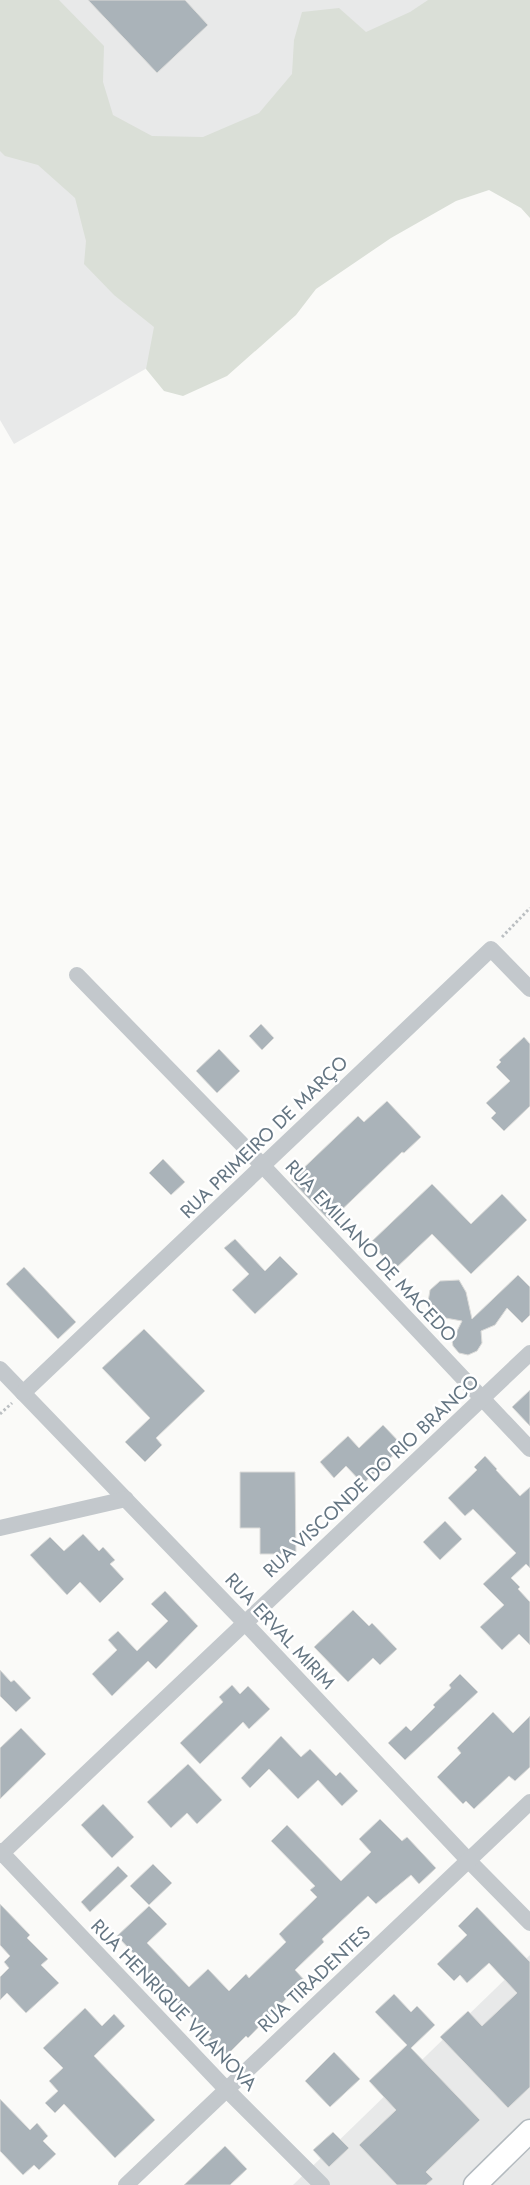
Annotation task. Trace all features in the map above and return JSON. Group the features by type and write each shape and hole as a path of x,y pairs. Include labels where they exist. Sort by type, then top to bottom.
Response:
{"main road":[{"path":"475,2185 530,2131"}],"street":[{"path":"491,949 530,988"},
{"name":"RUA PRIMEIRO DE MARÇO","path":"23,1393 491,949"},
{"name":"RUA EMILIANO DE MACEDO","path":"77,974 263,1166 530,1449"},
{"name":"RUA VISCONDE DO RIO BRANCO","path":"1,1853 530,1353"},
{"name":"RUA ERVAL MIRIM","path":"0,1369 530,1923"},
{"path":"0,1528 126,1499"},
{"name":"RUA TIRADENTES","path":"126,2185 530,1802"},
{"name":"RUA HENRIQUE VILANOVA","path":"1,1853 226,2089 322,2185"}],"path":[{"path":"491,949 530,908"}],"shaded area":[{"path":"0,0 530,0 530,149 14,444 0,420"},
{"path":"0,0 59,0 104,46 103,82 113,115 152,136 203,137 259,113 292,74 294,40 302,12 339,8 366,32 410,12 428,0 530,0 530,218 521,208 489,190 456,201 391,238 316,289 296,315 227,376 183,396 164,391 146,369 154,327 114,295 84,264 86,241 75,198 38,165 5,156 0,151"},
{"path":"530,1955 530,2185 293,2185"}],"building":[{"path":"88,0 185,0 208,25 157,73"},
{"path":"261,1024 274,1038 262,1050 249,1036"},
{"path":"524,1037 530,1044 530,1106 504,1131 491,1118 496,1113 486,1103 510,1081 496,1067 501,1062 499,1060"},
{"path":"219,1049 240,1071 217,1093 196,1071"},
{"path":"387,1101 421,1137 404,1153 402,1152 330,1221 291,1180 358,1116 364,1122"},
{"path":"163,1159 185,1182 171,1195 149,1173"},
{"path":"432,1184 471,1224 502,1194 527,1220 471,1274 432,1234 395,1269 370,1243"},
{"path":"235,1239 265,1271 280,1256 298,1274 255,1314 232,1290 249,1274 224,1248"},
{"path":"24,1267 76,1322 58,1339 6,1284"},
{"path":"518,1275 530,1287 530,1315 522,1323 507,1308 495,1325 481,1331 482,1343 477,1351 468,1355 459,1353 453,1346 452,1341 462,1321 440,1317 435,1314 428,1302 430,1290 440,1281 459,1280 466,1292 472,1319"},
{"path":"144,1329 205,1391 156,1438 162,1445 145,1462 125,1442 150,1418 102,1368"},
{"path":"530,1390 530,1426 512,1407"},
{"path":"383,1425 403,1446 363,1484 346,1466 334,1478 320,1462 348,1436 359,1448"},
{"path":"485,1456 520,1496 530,1487 530,1568 526,1564 511,1578 530,1602 530,1645 519,1634 502,1650 480,1627 504,1605 483,1584 516,1553 473,1509 465,1516 448,1498 477,1470 474,1467"},
{"path":"240,1472 295,1472 296,1554 260,1554 260,1528 240,1528"},
{"path":"445,1521 462,1539 440,1560 423,1542"},
{"path":"83,1534 99,1551 103,1547 115,1560 110,1564 124,1579 100,1603 80,1582 67,1595 30,1555 50,1537 64,1551"},
{"path":"165,1591 198,1626 156,1669 148,1661 112,1696 92,1674 117,1650 108,1640 118,1631 137,1651 168,1621 151,1604"},
{"path":"353,1610 369,1626 372,1623 397,1649 380,1665 373,1658 348,1682 314,1647"},
{"path":"0,1670 11,1682 14,1680 31,1698 16,1712 0,1696"},
{"path":"460,1674 478,1692 405,1760 388,1743 406,1726 411,1731 435,1707 433,1705 451,1688 449,1685"},
{"path":"232,1685 240,1694 248,1686 270,1709 249,1729 243,1722 200,1764 180,1743 223,1702 219,1697"},
{"path":"493,1712 513,1733 530,1716 530,1767 515,1781 509,1776 474,1809 466,1801 463,1804 437,1777 461,1753 457,1748"},
{"path":"21,1728 46,1754 0,1799 0,1748"},
{"path":"281,1736 301,1757 310,1749 336,1776 340,1772 358,1791 342,1806 318,1780 298,1799 269,1769 250,1788 241,1778"},
{"path":"188,1764 222,1800 197,1824 187,1813 171,1828 147,1802"},
{"path":"103,1804 134,1837 112,1858 81,1825"},
{"path":"380,1819 402,1841 407,1837 436,1868 419,1884 411,1875 376,1904 368,1896 322,1939 324,1942 295,1970 307,1983 292,1998 290,1995 248,2038 246,2036 224,2058 208,2040 211,2037 160,1986 157,1988 131,1960 136,1956 117,1936 149,1906 167,1924 147,1943 189,1987 208,1969 229,1991 246,1974 249,1978 286,1942 279,1934 317,1897 310,1890 315,1886 271,1841 287,1825 341,1881 371,1852 359,1839"},
{"path":"153,1864 172,1883 149,1905 130,1886"},
{"path":"118,1866 128,1876 90,1912 81,1902"},
{"path":"0,1904 30,1935 27,1938 48,1959 41,1965 59,1983 26,2013 7,1993 0,2000 0,1977 9,1968 4,1962 10,1956 0,1945"},
{"path":"477,1907 530,1962 530,2087 508,2108 440,2037 468,2011 482,2026 517,1993 489,1963 467,1983 460,1975 454,1981 437,1964 467,1935 458,1926"},
{"path":"394,1994 411,2012 417,2006 435,2025 411,2048 480,2120 426,2172 433,2179 426,2185 397,2185 359,2145 396,2110 369,2081 407,2045 375,2012"},
{"path":"85,2008 102,2026 114,2014 125,2026 94,2056 155,2120 115,2158 64,2104 55,2113 45,2103 58,2091 49,2081 63,2068 43,2048"},
{"path":"334,2052 360,2079 330,2107 305,2081"},
{"path":"0,2099 30,2130 37,2123 48,2136 43,2141 56,2154 39,2170 34,2165 23,2175 0,2151"},
{"path":"333,2132 349,2148 329,2167 313,2150"},
{"path":"225,2146 247,2169 230,2185 184,2185"}]}
